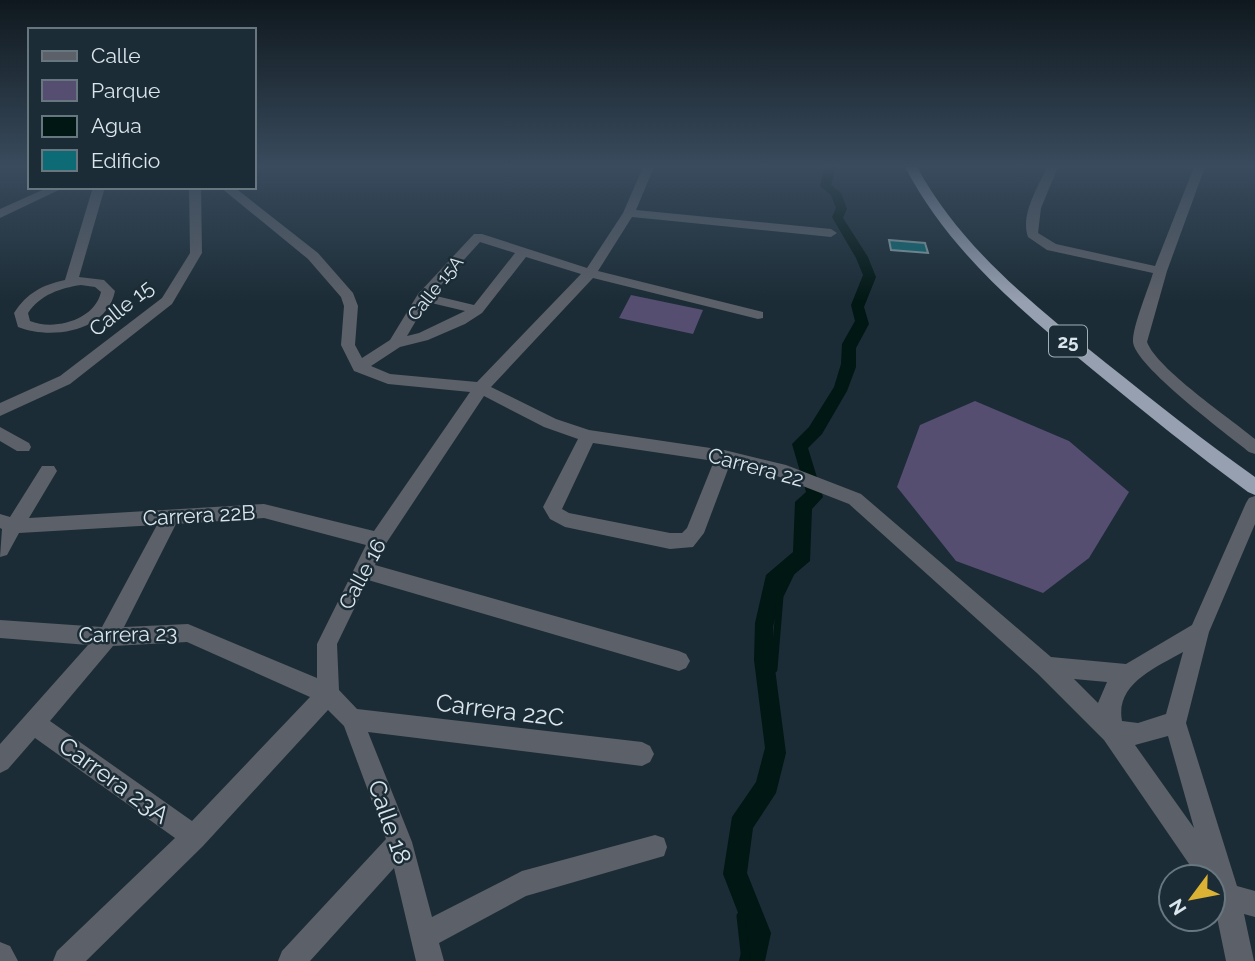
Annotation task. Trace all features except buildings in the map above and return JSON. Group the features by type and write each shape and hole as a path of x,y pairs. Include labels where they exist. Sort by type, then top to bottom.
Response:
{"highway":[{"name":"25","path":"937,212 1020,302 1195,445 1255,487"}],"street":[{"path":"71,282 92,212"},
{"name":"Calle 15","path":"0,410 65,380 167,301 196,253 195,212"},
{"path":"257,212 313,256 348,296 351,306 348,345 359,367"},
{"path":"1034,212 1031,219 1032,234 1052,247 1160,271"},
{"path":"1183,212 1160,271 1140,342 1144,354 1163,373 1255,448"},
{"path":"629,213 831,233"},
{"name":"Calle 16","path":"328,694 327,644 378,540 481,388 590,273 629,213"},
{"name":"Calle 15A","path":"359,367 396,343 423,338 477,310 524,251 478,237 423,297 396,343"},
{"path":"524,251 590,273 758,315"},
{"path":"71,282 99,283 108,291 106,303 92,316 71,326 37,329 23,324 21,313 30,300 48,289 71,282"},
{"path":"423,297 477,310"},
{"name":"Carrera 22","path":"359,367 387,379 481,388 550,423 587,436 724,456 780,470 855,499 1046,667 1112,732 1204,863"},
{"path":"0,433 23,447"},
{"path":"587,436 552,507 556,514 565,520 670,541 686,541 695,533 724,456"},
{"path":"0,550 8,523 48,471"},
{"path":"1217,863 1175,723 1199,632 1255,503"},
{"name":"Carrera 22B","path":"8,523 264,511 378,540"},
{"path":"0,761 108,637 171,516"},
{"path":"363,570 678,661"},
{"name":"Carrera 23","path":"0,629 108,637 188,633 328,694"},
{"path":"1175,723 1138,734 1112,732 1109,704 1113,691 1128,674 1199,632"},
{"path":"1046,667 1128,674"},
{"path":"67,961 194,836 328,694"},
{"name":"Calle 18","path":"328,694 352,719 400,842 430,961"},
{"name":"Carrera 22C","path":"352,719 642,754"},
{"name":"Carrera 23A","path":"35,724 194,836"},
{"path":"292,961 400,842"},
{"path":"424,936 522,884 654,847"},
{"path":"1240,961 1227,896 1255,904"},
{"path":"0,956 4,961"}],"green space":[{"path":"631,295 703,310 693,334 619,318"},
{"path":"975,401 1069,441 1129,492 1089,558 1043,593 956,561 897,487 920,425"}],"water":[{"path":"834,212 846,212 843,218 868,257 876,277 864,307 869,324 856,348 856,367 847,391 822,434 808,448 823,497 812,509 810,561 783,584 773,627 774,661 786,753 776,793 753,828 747,873 771,933 765,961 739,961 746,933 723,874 732,817 756,782 765,748 754,660 755,623 766,575 793,552 795,502 806,492 792,444 809,427 834,387 841,364 842,344 855,321 851,305 863,275 832,217"}],"waterway":[{"path":"774,669 780,596 792,571"},
{"path":"741,916 746,961"}]}
